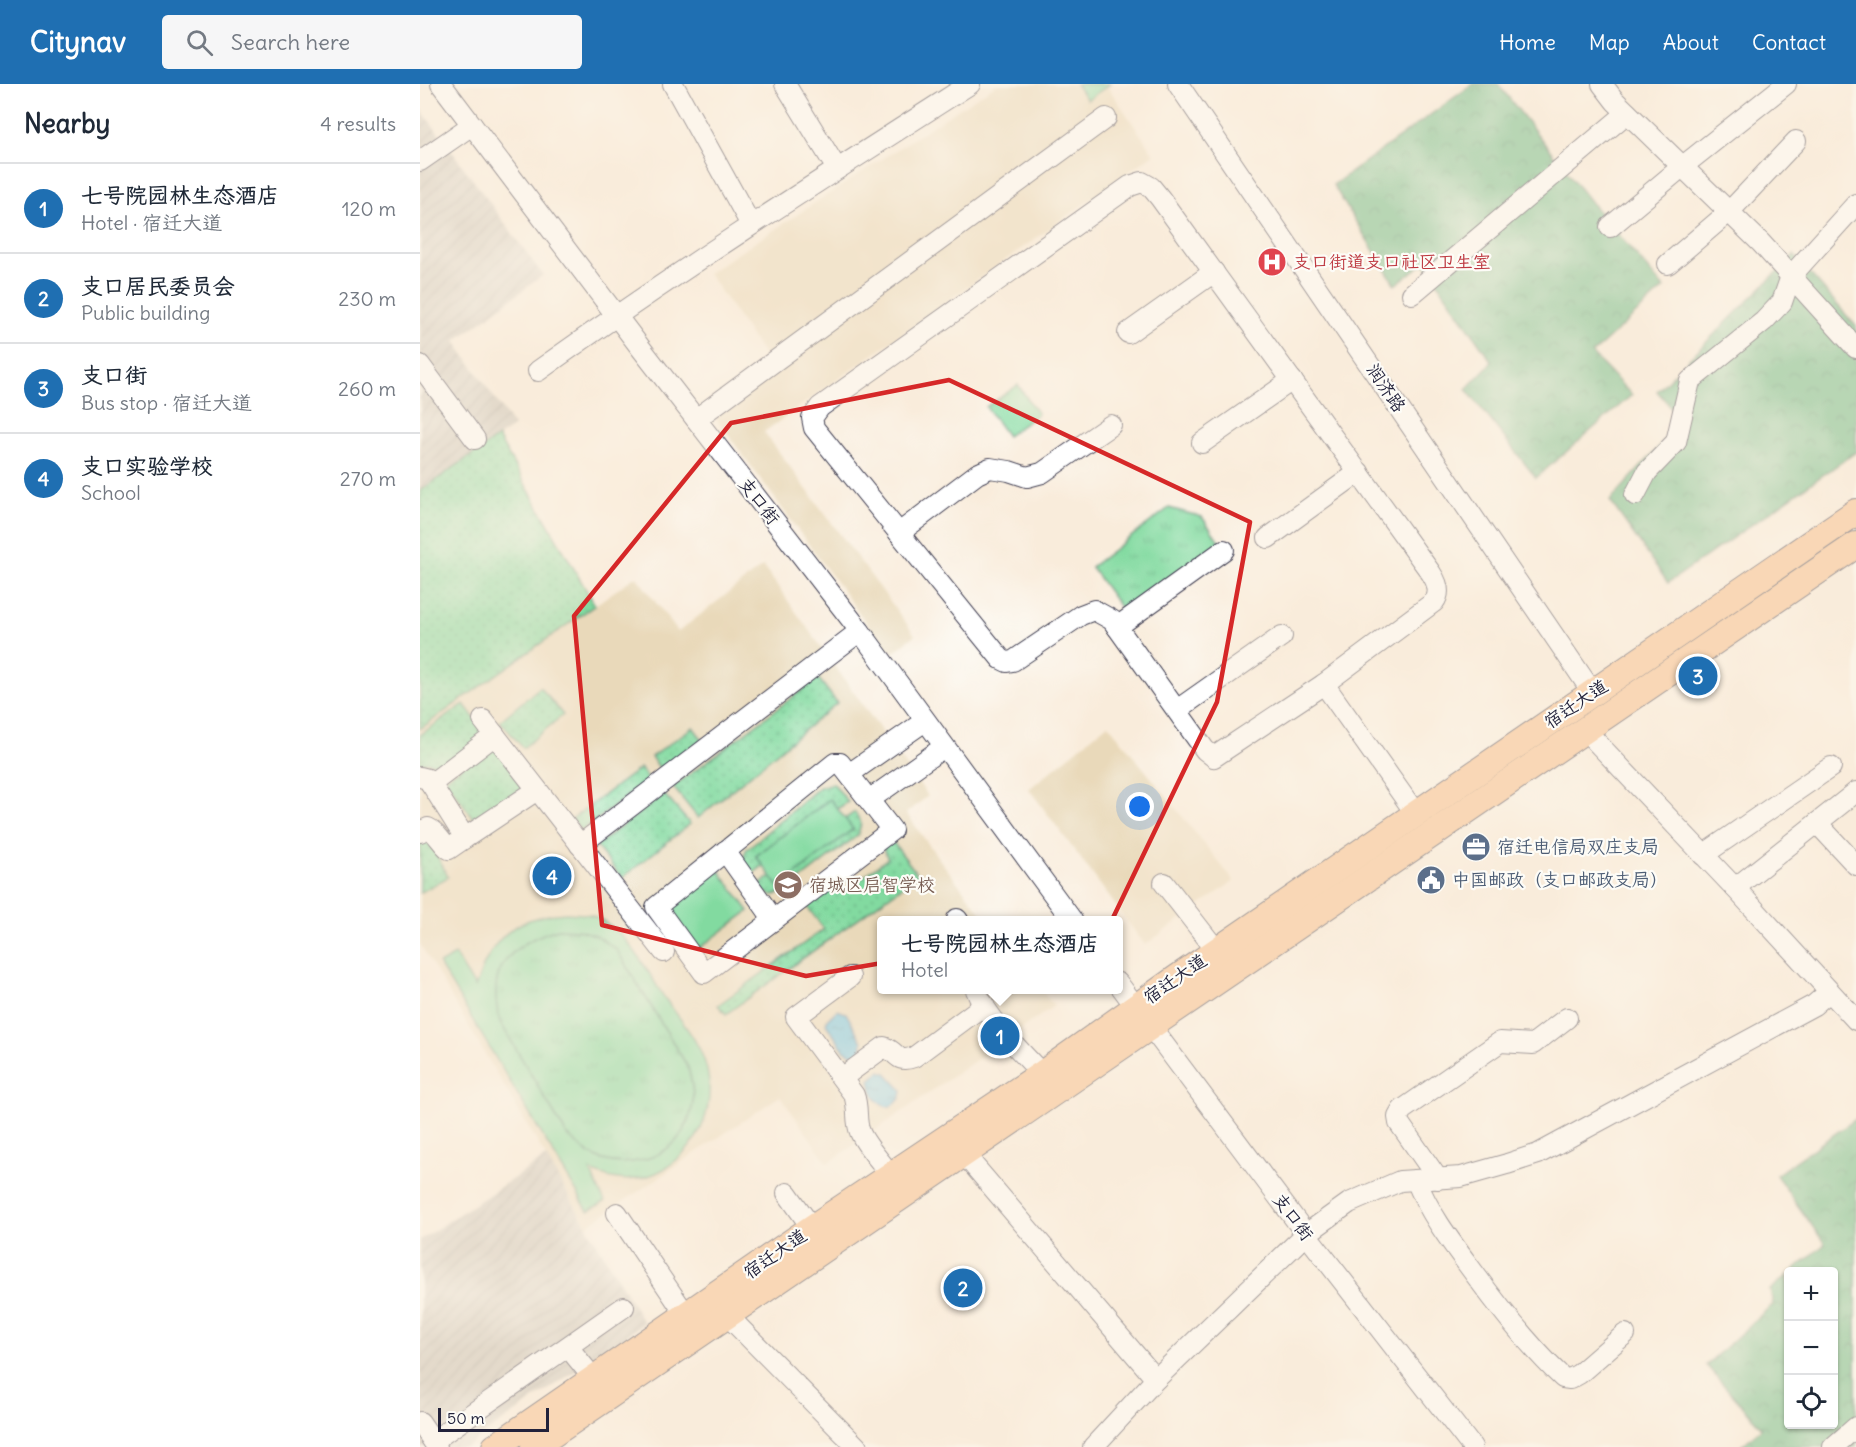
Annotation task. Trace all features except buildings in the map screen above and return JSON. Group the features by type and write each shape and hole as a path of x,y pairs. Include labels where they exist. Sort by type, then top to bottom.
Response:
{"main road":[{"name":"宿迁大道","path":"534,1447 964,1154 1143,1016 1217,951 1856,512"},
{"name":"宿迁大道","path":"495,1447 812,1228 1042,1074 1143,1016 1585,730 1856,545"}],"street":[{"name":"支口街","path":"441,84 860,631 1068,916"},
{"path":"673,84 751,225"},
{"path":"538,371 616,315 751,225 970,84"},
{"name":"润济路","path":"1178,84 1593,693"},
{"path":"1602,84 1627,113 1730,211 1856,348"},
{"path":"1610,227 1786,84"},
{"path":"791,86 837,169"},
{"path":"1412,294 1627,113"},
{"path":"696,419 1106,118"},
{"path":"420,161 472,124"},
{"path":"1668,264 1730,211 1796,141"},
{"path":"1142,182 1151,187 1160,198 1292,380 1431,573 1438,586 1437,598 1324,684 1214,757 1205,750 1112,620 1094,610 1081,615 1014,661 1007,662 1001,659 814,429 812,418 820,407 1131,186 1142,182"},
{"path":"1635,495 1647,472 1676,442 1689,381 1764,321 1782,302 1791,276 1856,204"},
{"path":"1128,333 1214,272"},
{"path":"420,366 475,439"},
{"path":"1202,442 1292,380"},
{"path":"899,533 976,474 990,468 1027,477 1042,473 1111,425"},
{"path":"1268,538 1359,472"},
{"path":"1117,627 1224,550"},
{"path":"580,845 860,631"},
{"path":"1177,710 1282,636"},
{"path":"1324,684 1416,814"},
{"path":"849,774 925,721"},
{"path":"465,838 425,781 489,728 664,952"},
{"path":"1585,730 1856,1020"},
{"path":"869,800 944,747"},
{"path":"835,763 840,763 869,800 892,830 704,973 656,908 835,763"},
{"path":"1703,855 1831,767"},
{"path":"420,832 428,828 433,830 443,845 449,849 537,790"},
{"path":"1735,888 1856,792"},
{"path":"1817,823 1856,865"},
{"path":"725,851 774,920"},
{"path":"1164,884 1217,951"},
{"path":"850,977 796,1017 854,1095 857,1101 860,1132 891,1175"},
{"name":"支口街","path":"1123,988 1306,1234 1472,1447"},
{"path":"1093,1447 1156,1379 1306,1234 1349,1203 1400,1181 1461,1177 1538,1154 1814,1005 1829,992"},
{"path":"842,1078 884,1047 901,1059 914,1057 980,997 1011,1041 1042,1074"},
{"path":"1438,1179 1399,1123 1398,1117 1402,1110 1500,1042 1533,1044 1567,1018"},
{"path":"964,1154 1156,1379"},
{"path":"1416,1180 1424,1202 1444,1233 1515,1326 1563,1378 1570,1379 1579,1374 1625,1334"},
{"path":"787,1193 812,1228"},
{"path":"617,1213 687,1315"},
{"path":"420,1422 435,1444 624,1307"},
{"path":"728,1315 857,1447"},
{"path":"568,1347 594,1379"},
{"path":"1833,1447 1856,1427"}],"highlighted area":[{"path":"949,380 1250,522 1217,702 1110,924 806,976 602,925 574,616 731,423"}],"shaded area":[{"path":"997,84 1076,84 1087,100 1107,86 1154,154 764,432 915,635 890,655 712,413 772,367 708,273"},
{"path":"420,108 543,275 455,341 514,426 420,491"},
{"path":"763,566 928,796 906,813 984,916 877,916 877,994 1044,994 1054,1006 828,1163 780,1096 587,1226 420,944 420,729 636,576 678,632"},
{"path":"1108,724 1234,881 1145,945 1029,789"},
{"path":"546,1157 644,1323 466,1447 420,1447 420,1240"}],"green space":[{"path":"1076,84 1110,84 1087,100"},
{"path":"1473,84 1498,84 1589,200 1664,288 1592,354 1632,395 1536,478 1466,389 1492,362 1424,263 1395,285 1333,185"},
{"path":"1794,255 1856,326 1856,452 1668,583 1610,501 1681,419 1657,391"},
{"path":"1018,385 1038,414 1007,436 986,407"},
{"path":"498,437 595,605 420,729 420,491"},
{"path":"1169,508 1202,517 1222,545 1125,614 1091,567"},
{"path":"818,678 837,703 698,818 673,787"},
{"path":"540,687 563,715 523,748 500,721"},
{"path":"464,704 487,735 441,769 431,763 420,764 420,735"},
{"path":"693,727 703,740 661,770 651,757"},
{"path":"495,743 525,787 476,822 445,779"},
{"path":"640,768 649,780 581,831 572,819"},
{"path":"833,783 848,802 837,809 830,799 756,856 763,866 752,874 742,862 746,850 820,787"},
{"path":"664,794 690,824 622,878 596,846"},
{"path":"830,799 853,829 779,887 756,856"},
{"path":"855,812 861,823 858,835 785,891 770,895 762,889 759,885 771,877 779,886 853,829 845,819"},
{"path":"892,841 918,875 726,1014 718,1005 824,929 806,905 835,883 843,892 888,858 882,847"},
{"path":"420,843 432,846 448,877 420,893"},
{"path":"715,865 749,911 694,952 660,906"},
{"path":"554,914 593,916 616,930 626,940 688,1029 700,1050 709,1079 708,1108 704,1122 689,1147 679,1158 664,1169 639,1179 621,1180 590,1171 605,1202 588,1211 439,964 455,955 475,987 486,961 503,937 531,919","holes":["558,929 578,930 596,935 617,950 688,1067 693,1098 692,1108 683,1131 666,1150 640,1161 621,1163 603,1160 588,1153 570,1138 500,1022 496,988 502,966 509,957 526,942 547,932"]},
{"path":"558,929 578,930 596,935 617,950 688,1067 693,1103 683,1131 666,1150 649,1158 640,1161 612,1162 593,1156 579,1146 566,1134 500,1022 496,992 502,966 526,942"},
{"path":"1856,1119 1856,1447 1740,1447 1762,1428 1706,1365 1773,1304 1770,1290 1784,1278 1784,1429 1838,1429 1838,1267 1798,1267 1825,1244 1776,1175"}],"water":[{"path":"837,1010 846,1013 862,1042 861,1051 855,1056 844,1050 826,1024"},
{"path":"880,1071 886,1073 902,1090 898,1101 889,1107 876,1099 872,1090 870,1080"}],"place":[{"name":"支口街道支口社区卫生室","path":"1272,262"},
{"name":"支口街","path":"1698,676"},
{"name":"宿迁电信局双庄支局","path":"1476,847"},
{"name":"支口实验学校","path":"552,876"},
{"name":"中国邮政（支口邮政支局）","path":"1431,880"},
{"name":"宿城区启智学校","path":"788,885"},
{"name":"七号院园林生态酒店","path":"1000,1036"},
{"name":"支口居民委员会","path":"963,1288"}]}
